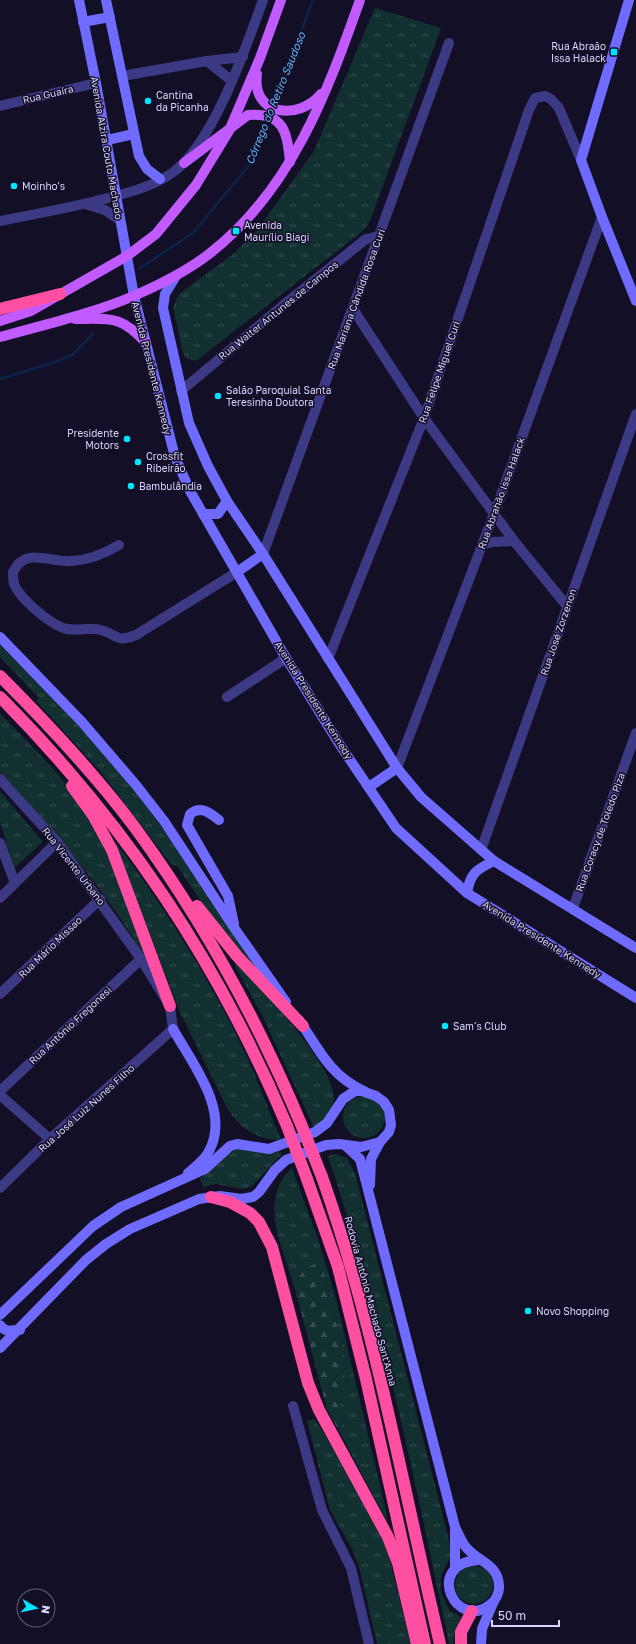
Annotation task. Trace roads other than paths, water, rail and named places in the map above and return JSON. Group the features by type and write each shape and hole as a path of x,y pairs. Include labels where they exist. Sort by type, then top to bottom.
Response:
{"highway":[{"path":"0,309 60,294"},
{"path":"0,666 35,712"},
{"name":"Rodovia Antônio Machado Sant'Anna","path":"0,676 90,772 136,829 189,907 239,992 279,1071 322,1177 350,1260 370,1332 440,1644"},
{"path":"0,697 30,728 95,802 133,849 158,886 228,1001 268,1080 307,1179 340,1275 366,1379 426,1644"},
{"path":"30,728 93,814 104,834 125,882 170,1006"},
{"path":"136,829 182,885 222,938 303,1026"},
{"path":"211,1197 230,1202 250,1213 259,1222 272,1247 308,1383 319,1410 388,1537 398,1563 417,1644"},
{"path":"460,1644 461,1632 472,1611"}],"main road":[{"name":"Avenida Alzira Couto Machado","path":"79,0 107,140 134,296"},
{"path":"106,0 139,156 142,163 160,180"},
{"path":"0,321 31,311 127,256 156,234 196,185 229,131 260,58 281,0"},
{"path":"0,337 67,318 134,296 176,276 209,254 236,231 262,202 290,162 308,131 328,86 360,0"},
{"path":"629,0 581,160 636,301"},
{"path":"83,22 110,17"},
{"path":"260,58 256,86 263,102 274,108 288,111 299,110 309,106 316,101 328,86"},
{"path":"184,163 229,131 248,115 260,114 273,118 284,126 287,136 290,162"},
{"path":"107,140 134,134"},
{"path":"176,276 165,294 163,308 189,423 208,466 228,502 263,554 397,768 421,797 494,861 635,945"},
{"name":"Avenida Presidente Kennedy","path":"134,296 175,457 190,491 286,658 340,745 396,828 467,893 636,998"},
{"path":"67,318 110,319 133,329 146,344"},
{"path":"204,514 218,514 228,502"},
{"path":"237,572 263,554"},
{"path":"0,637 82,722 136,785 164,821 235,929 335,1073 354,1086 384,1102 391,1116 389,1132 380,1142 371,1159 370,1199"},
{"path":"369,787 397,768"},
{"path":"219,820 205,810 198,810 190,814 187,825 228,896 235,929"},
{"path":"467,893 469,880 477,870 494,861"},
{"path":"173,1029 208,1090 215,1118 210,1151 179,1182"},
{"path":"0,1315 93,1226 121,1206 179,1182 205,1169 230,1146 237,1144 269,1148 314,1132 327,1123 338,1104 348,1094 362,1091 369,1093"},
{"path":"0,1348 20,1330 86,1260 106,1244 130,1229 199,1199 211,1197 241,1199 253,1197 259,1192 275,1170 286,1160 326,1145 361,1147 380,1142"},
{"path":"345,1145 360,1159 455,1527 464,1546 479,1560"},
{"path":"0,1325 3,1329 8,1331 20,1330"},
{"path":"455,1527 456,1567"},
{"path":"481,1644 482,1629 499,1592 499,1580 494,1569 487,1563 479,1560 466,1560 456,1567 450,1577 449,1589 453,1600 461,1608 472,1611 483,1609 493,1603"}],"street":[{"path":"0,221 83,204 138,190 172,174 184,163 201,142 243,57 263,0"},
{"name":"Rua Mariana Cândida Rosa Curi","path":"263,554 449,43"},
{"path":"122,76 207,61 243,57"},
{"path":"207,61 232,81"},
{"name":"Rua Guaíra","path":"0,106 96,83"},
{"name":"Rua Felipe Miguel Curi","path":"328,659 424,418 530,106 535,98 540,96 551,99 559,108 581,160"},
{"path":"83,204 105,210 120,220"},
{"name":"Rua Abrahão Issa Halack","path":"397,768 494,514 602,217"},
{"name":"Rua Walter Antunes de Campos","path":"181,391 281,306 366,239 379,236"},
{"path":"353,309 424,418 514,541 567,606"},
{"name":"Rua José Zorzenon","path":"481,850 636,414"},
{"path":"482,546 492,542 514,541"},
{"path":"119,545 104,554 84,560 70,562 30,557 21,560 12,572 14,584 27,602 50,621 66,629 101,630 118,639 124,639 136,635 237,572"},
{"path":"227,697 286,658"},
{"name":"Rua Coracy de Toledo Piza","path":"573,908 636,733"},
{"name":"Rua Vicente Urbano","path":"0,779 57,842 100,899 141,959 170,1006"},
{"path":"0,898 57,842"},
{"path":"0,843 15,883"},
{"name":"Rua Mário Missao","path":"0,994 100,899"},
{"name":"Rua Antônio Fregonesi","path":"0,1091 141,959"},
{"path":"170,1006 173,1029"},
{"name":"Rua José Luiz Nunes Filho","path":"0,1188 50,1139 173,1029"},
{"path":"0,1095 50,1139"},
{"path":"293,1406 322,1510 351,1568 369,1644"}],"waterway":[{"name":"Córrego do Retiro Saudoso","path":"274,104 313,0"},
{"name":"Córrego do Retiro Saudoso","path":"139,269 193,233 251,163 268,119"},
{"name":"Córrego do Retiro Saudoso","path":"0,379 55,362 72,355 93,334"}],"place":[{"name":"Rua Abraão Issa Halack","path":"614,52"},
{"name":"Cantina da Picanha","path":"148,101"},
{"name":"Moinho's","path":"14,186"},
{"name":"Avenida Maurílio Biagi","path":"236,231"},
{"name":"Salão Paroquial Santa Teresinha Doutora","path":"218,396"},
{"name":"Presidente Motors","path":"127,439"},
{"name":"Crossfit Ribeirão","path":"138,462"},
{"name":"Bambulândia","path":"131,486"},
{"name":"Sam´s Club","path":"445,1026"},
{"name":"Novo Shopping","path":"528,1311"}]}
